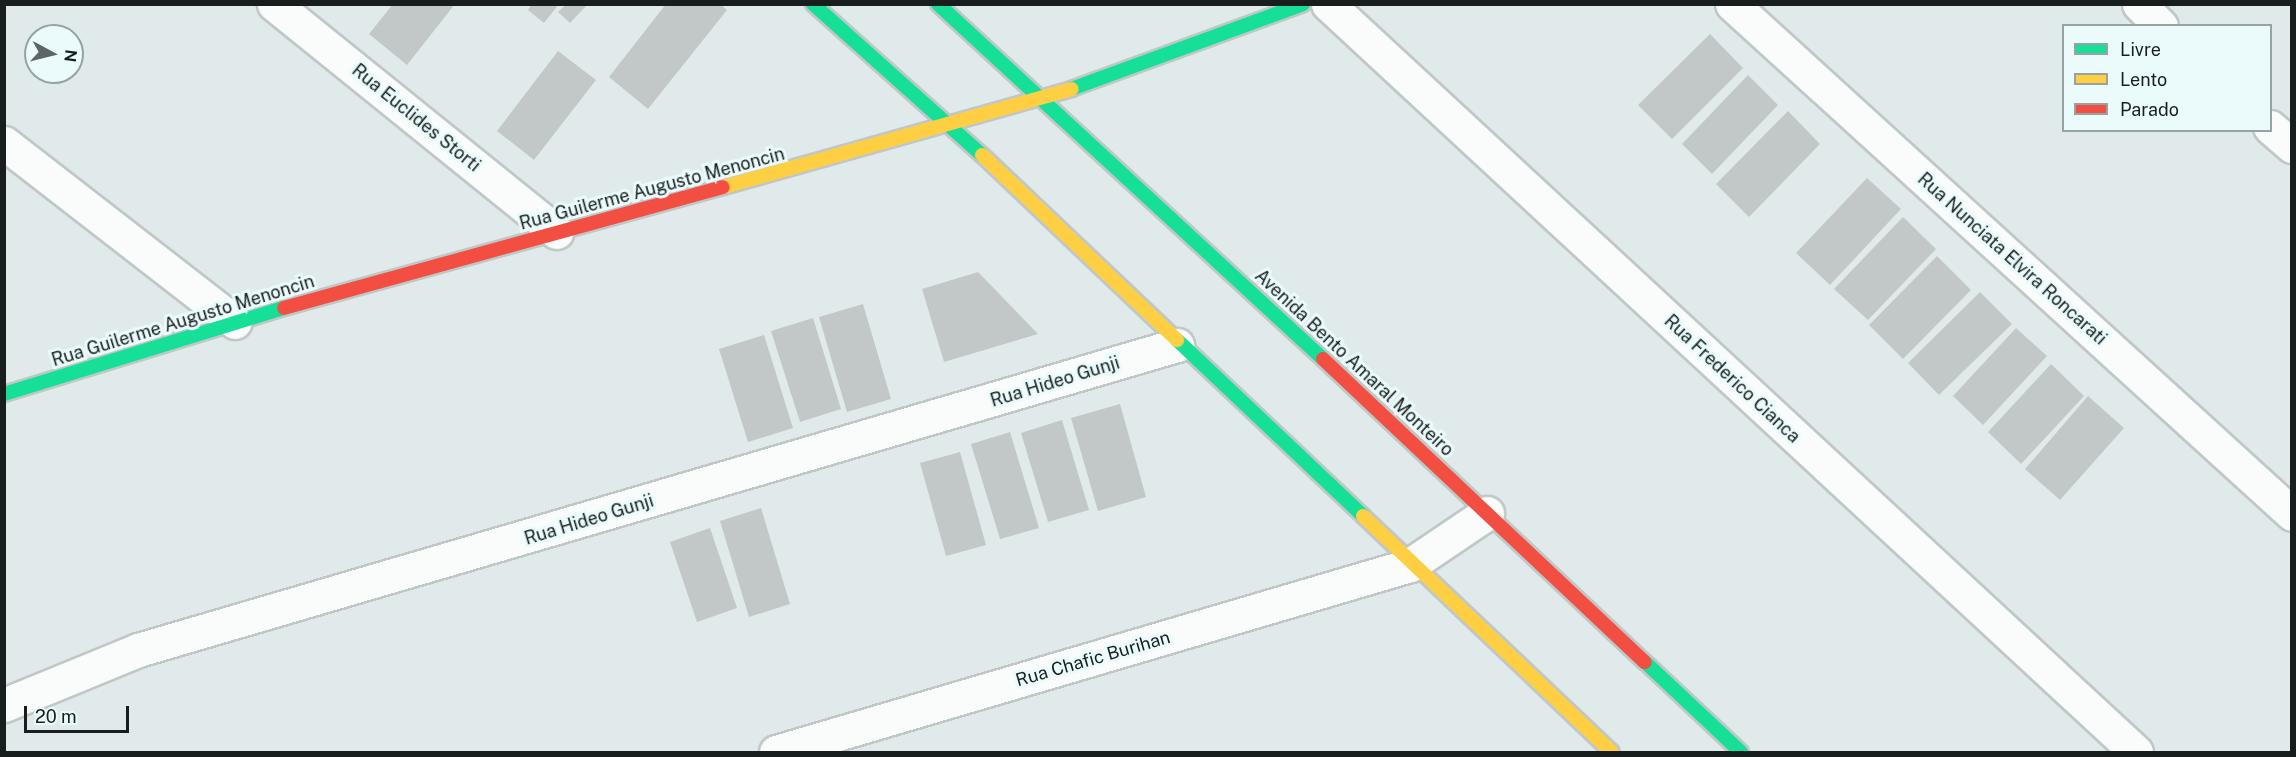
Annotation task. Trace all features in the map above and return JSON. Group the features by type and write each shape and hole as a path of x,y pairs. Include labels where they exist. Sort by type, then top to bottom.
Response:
{"street":[{"name":"Rua Euclides Storti","path":"274,4 557,232"},
{"path":"813,4 950,124 1177,345 1612,753"},
{"name":"Avenida Bento Amaral Monteiro","path":"938,4 1046,98 1741,753"},
{"name":"Rua Guilerme Augusto Menoncin","path":"4,394 235,322 1046,98 1303,4"},
{"name":"Rua Frederico Cianca","path":"1328,4 2136,753"},
{"name":"Rua Nunciata Elvira Roncarati","path":"1732,4 2292,514"},
{"path":"2139,4 2159,24"},
{"path":"2272,128 2292,146"},
{"path":"4,143 235,322"},
{"name":"Rua Hideo Gunji","path":"4,705 138,650 1177,345"},
{"name":"Rua Chafic Burihan","path":"776,753 1410,565 1487,513"}],"building":[{"path":"393,4 455,4 407,65 369,34"},
{"path":"532,4 559,4 544,23 528,10"},
{"path":"666,4 720,4 727,10 648,109 609,77"},
{"path":"566,5 587,5 570,23 558,12"},
{"path":"1710,34 1743,68 1672,139 1638,105"},
{"path":"558,51 596,80 534,160 497,131"},
{"path":"1748,75 1778,105 1712,174 1682,144"},
{"path":"1788,111 1820,144 1749,217 1716,184"},
{"path":"1867,178 1901,209 1830,285 1796,253"},
{"path":"1903,217 1936,249 1868,320 1834,289"},
{"path":"1937,256 1971,290 1903,359 1869,325"},
{"path":"978,272 1038,334 944,362 922,289"},
{"path":"1980,292 2012,324 1939,395 1908,363"},
{"path":"863,304 891,399 847,412 819,317"},
{"path":"813,318 841,409 800,422 771,331"},
{"path":"2016,328 2047,356 1983,425 1953,396"},
{"path":"764,335 793,428 748,442 719,349"},
{"path":"2051,364 2084,396 2021,464 1988,432"},
{"path":"2088,396 2124,428 2060,500 2025,469"},
{"path":"1120,404 1146,497 1098,511 1071,418"},
{"path":"1062,420 1089,510 1048,522 1021,433"},
{"path":"1010,432 1039,528 1000,539 971,444"},
{"path":"960,452 986,545 946,556 920,463"},
{"path":"761,508 790,604 749,617 720,521"},
{"path":"710,528 737,608 697,622 670,542"}],"traffic: fast":[{"path":"813,4 982,155"},
{"path":"938,4 1323,359"},
{"path":"1071,89 1303,4"},
{"path":"4,394 284,308"},
{"path":"1177,340 1363,516"},
{"path":"1645,662 1741,752"}],"traffic: slow":[{"path":"723,187 1071,89"},
{"path":"982,155 1177,340"},
{"path":"1363,516 1612,752"}],"traffic: jam":[{"path":"284,308 723,187"},
{"path":"1323,359 1645,662"}]}
